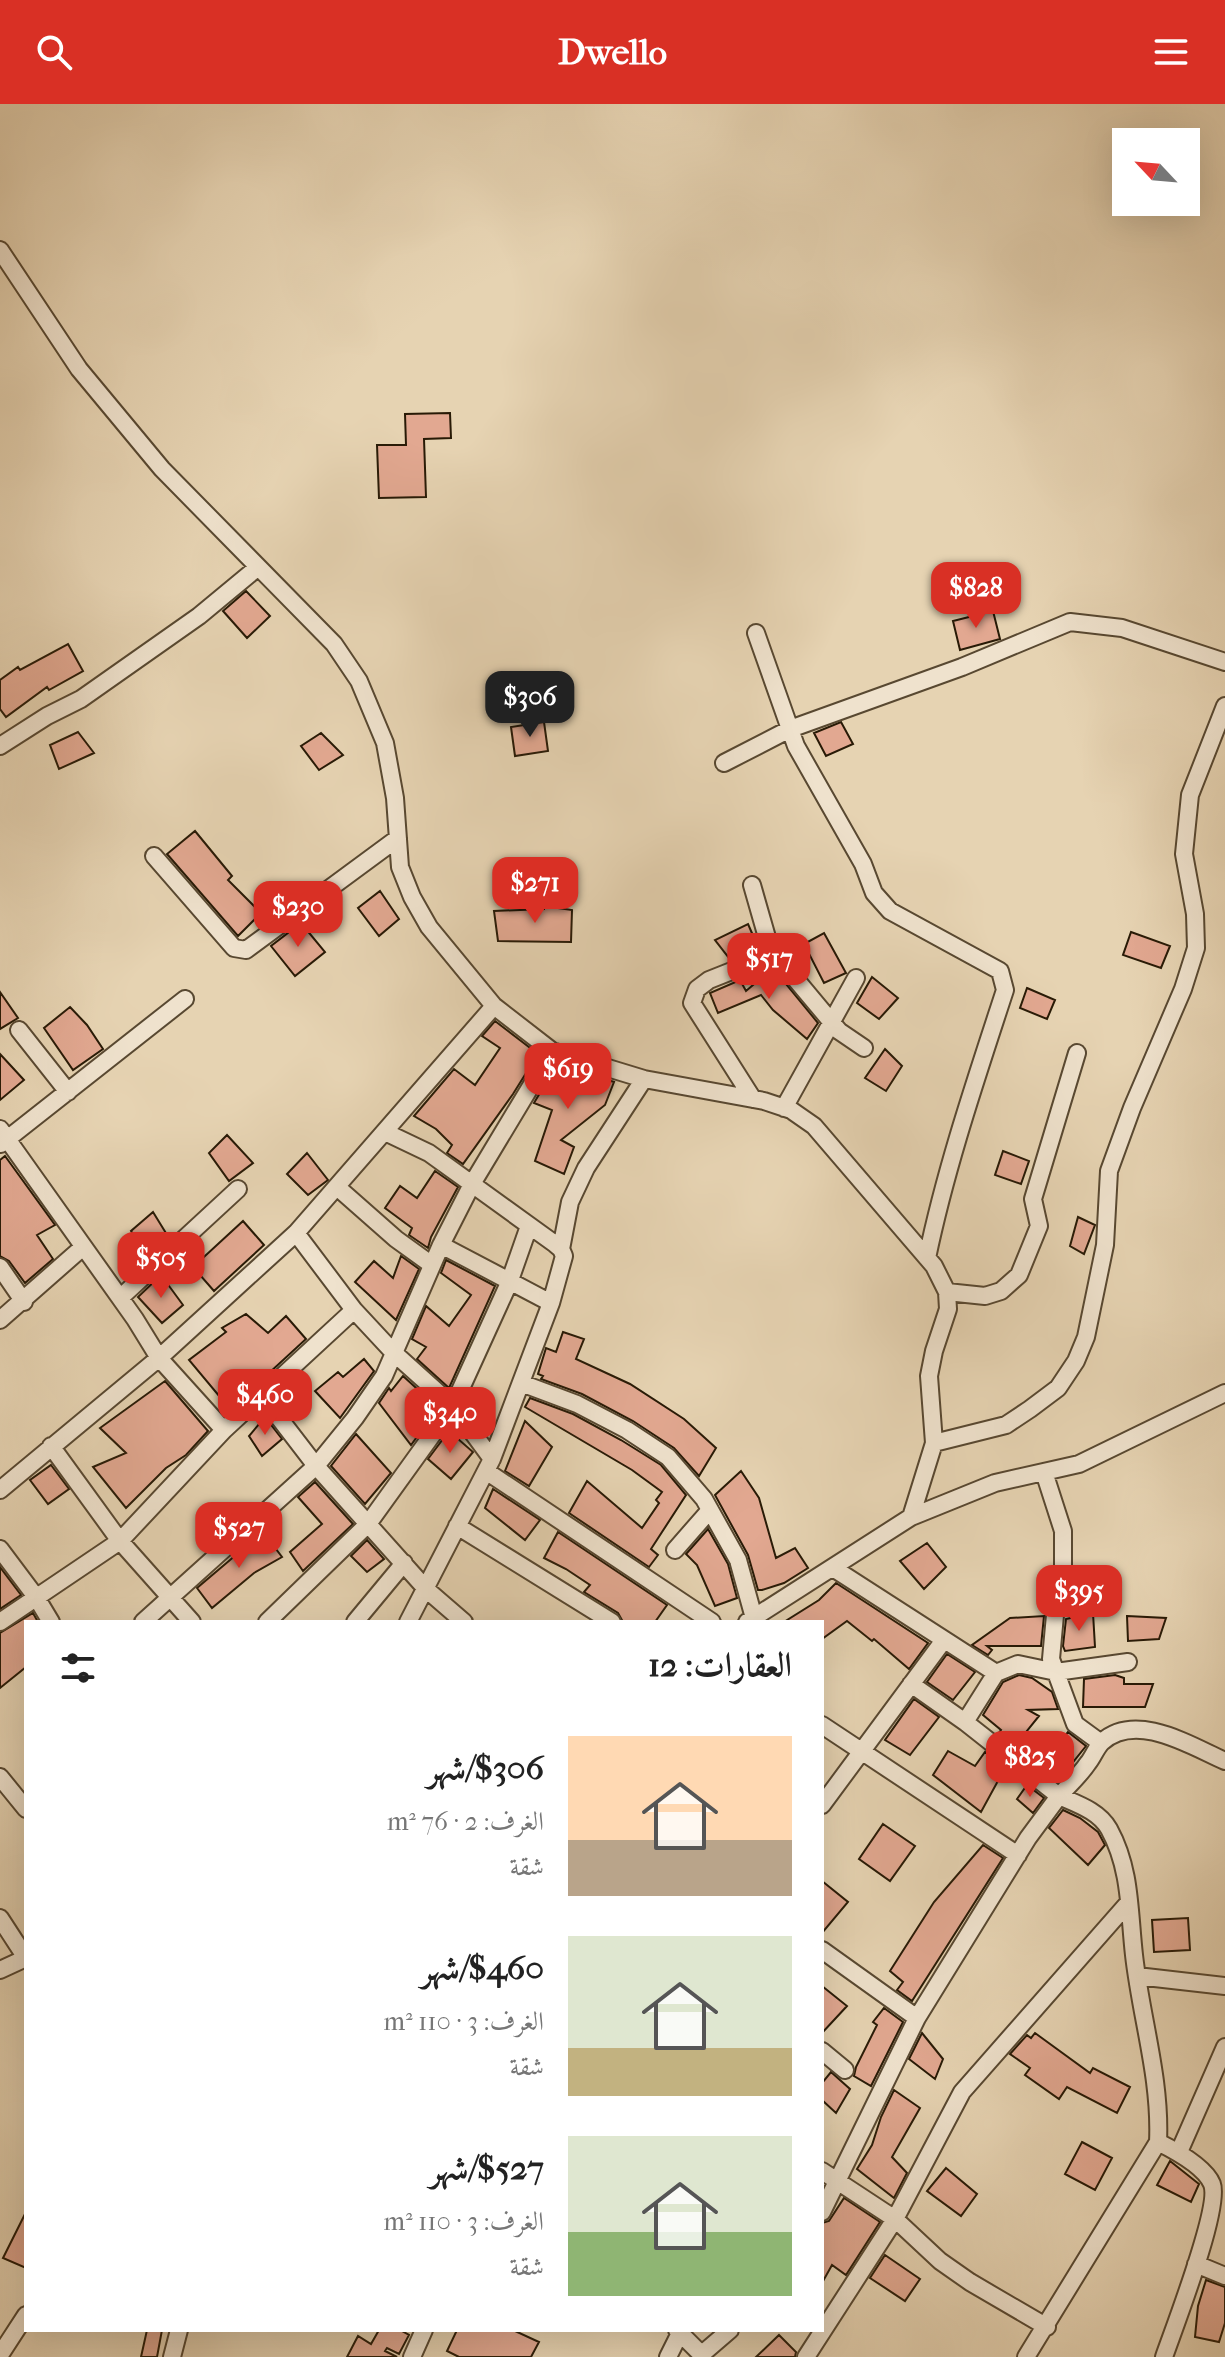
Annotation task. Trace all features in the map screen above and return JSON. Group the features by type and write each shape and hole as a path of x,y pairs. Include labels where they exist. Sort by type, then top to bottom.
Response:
{"street":[{"path":"0,250 88,381 162,469 334,644 359,681 385,743 395,798 400,867 412,897 429,927 494,1006 552,1051 644,1079 753,1099 784,1108 814,1126 927,1258 947,1292 948,1309 929,1376 934,1443 911,1517"},
{"path":"0,746 81,699 199,616 257,568"},
{"path":"724,763 790,729 962,667 1070,622 1122,628 1225,662"},
{"path":"756,633 796,746 863,864 874,893 890,911 1000,971 1003,979 1005,990 963,1116 927,1258"},
{"path":"934,1443 1006,1425 1030,1409 1058,1388 1076,1361 1086,1337 1105,1245 1109,1171 1132,1108 1183,989 1196,948 1195,914 1184,854 1190,795 1225,706"},
{"path":"154,856 234,948 246,950 398,838"},
{"path":"752,885 772,955"},
{"path":"753,1099 692,1003 697,989 709,980 772,955 784,960 839,1031 864,1048"},
{"path":"784,1108 856,978"},
{"path":"185,999 68,1092 2,1138 120,1298 159,1358 224,1430"},
{"path":"0,1490 159,1358 296,1233 494,1006"},
{"path":"19,1030 68,1092"},
{"path":"145,1620 316,1466 373,1394 472,1184 552,1051"},
{"path":"947,1292 985,1296 1001,1291 1019,1275 1039,1226 1033,1199 1077,1053"},
{"path":"561,1249 570,1202 586,1168 644,1079"},
{"path":"385,1132 429,1153 561,1249 564,1256 551,1303 489,1465 409,1620"},
{"path":"337,1187 396,1239 432,1265"},
{"path":"120,1298 238,1189"},
{"path":"269,1620 368,1524 453,1406 509,1283 529,1226"},
{"path":"296,1233 354,1310 394,1353 453,1406 489,1465 709,1620"},
{"path":"441,1245 551,1303"},
{"path":"0,1320 83,1247"},
{"path":"0,1267 24,1302"},
{"path":"0,1622 120,1541 224,1430 354,1310"},
{"path":"521,1383 577,1404 627,1430 668,1457 710,1510 738,1560 750,1620 911,1517 995,1483 1079,1464 1225,1393"},
{"path":"263,1397 316,1466 427,1590 462,1620"},
{"path":"51,1446 120,1541 190,1620"},
{"path":"1044,1472 1063,1531 1063,1585 1051,1659 1075,1724 1101,1743"},
{"path":"675,1550 710,1510"},
{"path":"457,1526 609,1620"},
{"path":"0,1549 50,1620"},
{"path":"357,1620 404,1563"},
{"path":"833,1568 996,1673"},
{"path":"824,1802 944,1640"},
{"path":"965,1722 996,1673 1018,1664 1056,1672 1128,1662"},
{"path":"911,1684 1059,1796 1090,1810 1108,1826 1123,1859 1137,1976 1157,2079 1158,2142 1026,2357"},
{"path":"824,1726 1018,1855"},
{"path":"824,2208 917,2018 1039,1820 1087,1765 1101,1743 1121,1731 1144,1730 1173,1737 1225,1761"},
{"path":"0,1777 24,1807"},
{"path":"824,2329 895,2219 962,2092 1129,1902"},
{"path":"0,1918 24,1955"},
{"path":"824,1951 917,2018"},
{"path":"0,1970 24,1959"},
{"path":"1137,1976 1225,1986"},
{"path":"1179,2152 1225,2047"},
{"path":"824,2053 845,2070"},
{"path":"1158,2142 1179,2152 1208,2178 1219,2198 1167,2357"},
{"path":"824,2172 895,2219 950,2268 1047,2327"},
{"path":"1196,2264 1225,2276"},
{"path":"0,2355 24,2318"},
{"path":"172,2357 178,2332"},
{"path":"412,2357 423,2332"},
{"path":"668,2357 679,2332"},
{"path":"680,2332 703,2356 728,2332"},
{"path":"806,2357 822,2332"}],"building":[{"path":"450,413 451,438 424,439 426,497 379,498 377,445 406,445 405,414"},
{"path":"246,591 270,616 247,638 223,611"},
{"path":"993,611 1000,639 960,650 953,621"},
{"path":"68,644 83,671 49,690 47,687 6,717 0,709 0,680 18,667 20,670"},
{"path":"544,722 548,751 515,756 511,727"},
{"path":"841,722 853,744 826,756 814,733"},
{"path":"78,732 94,753 59,769 50,745"},
{"path":"321,733 343,755 319,770 301,746"},
{"path":"195,831 232,876 228,880 261,913 238,936 167,854"},
{"path":"380,891 399,919 379,936 358,908"},
{"path":"544,906 572,910 571,942 498,941 494,911 544,909"},
{"path":"301,923 325,952 295,976 271,946"},
{"path":"748,924 758,947 729,958 715,940"},
{"path":"1131,932 1170,946 1161,968 1123,955"},
{"path":"824,933 846,973 824,983 804,944"},
{"path":"773,968 818,1023 807,1039 773,1010 761,995 718,1013 710,993 740,980 746,991"},
{"path":"872,977 898,998 879,1019 857,1003"},
{"path":"1027,988 1055,1000 1047,1019 1020,1008"},
{"path":"0,992 18,1018 0,1029"},
{"path":"70,1007 103,1049 73,1070 44,1028"},
{"path":"495,1021 538,1054 463,1164 447,1153 452,1145 436,1129 414,1116 454,1069 475,1085 500,1048 482,1036"},
{"path":"885,1049 902,1066 886,1091 865,1078"},
{"path":"0,1054 24,1080 0,1100"},
{"path":"557,1064 614,1082 605,1105 561,1140 574,1147 564,1174 535,1161 552,1110 534,1103"},
{"path":"227,1135 253,1163 229,1181 209,1153"},
{"path":"1003,1151 1029,1161 1021,1184 995,1175"},
{"path":"307,1153 328,1180 308,1195 287,1174"},
{"path":"5,1156 55,1225 37,1235 53,1259 25,1283 9,1261 0,1256 0,1160"},
{"path":"435,1171 458,1187 428,1248 409,1235 412,1228 385,1208 400,1186 417,1198"},
{"path":"153,1212 169,1238 148,1256 131,1231"},
{"path":"1078,1217 1095,1225 1084,1254 1070,1246"},
{"path":"243,1221 264,1245 214,1291 193,1267"},
{"path":"401,1256 419,1269 396,1320 355,1282 374,1261 393,1278"},
{"path":"446,1260 495,1286 449,1388 417,1359 426,1347 412,1339 426,1306 449,1326 471,1295 441,1273"},
{"path":"161,1275 183,1305 162,1323 138,1297"},
{"path":"246,1314 268,1333 286,1316 306,1339 230,1409 189,1360 226,1332 222,1328"},
{"path":"563,1332 584,1339 576,1359 630,1384 684,1419 716,1448 699,1476 674,1448 633,1421 582,1394 541,1379 543,1376 538,1374 546,1348 556,1352"},
{"path":"364,1359 374,1371 340,1418 315,1391 338,1372 343,1377"},
{"path":"403,1376 438,1408 411,1445 379,1403 389,1388 391,1391"},
{"path":"165,1381 208,1431 186,1455 166,1468 126,1508 93,1467 126,1453 100,1428"},
{"path":"530,1398 573,1414 621,1440 661,1465 686,1495 651,1549 658,1555 649,1567 569,1513 587,1481 642,1528 659,1503 656,1500 662,1492 632,1470 525,1407"},
{"path":"265,1417 282,1439 262,1456 249,1436"},
{"path":"525,1421 552,1447 529,1486 505,1471"},
{"path":"449,1431 473,1452 451,1479 428,1459"},
{"path":"356,1434 391,1473 365,1504 331,1466"},
{"path":"51,1465 69,1489 48,1504 30,1480"},
{"path":"741,1471 759,1498 776,1558 795,1548 808,1568 784,1583 762,1590 758,1590 748,1555 715,1495"},
{"path":"315,1482 353,1524 303,1571 290,1552 322,1524 298,1497"},
{"path":"493,1489 540,1520 525,1540 485,1508"},
{"path":"708,1529 728,1564 737,1598 715,1606 697,1565 686,1554"},
{"path":"263,1532 282,1557 254,1573 212,1608 197,1588"},
{"path":"558,1532 667,1605 656,1620 622,1620 618,1613 584,1592 590,1585 544,1558"},
{"path":"367,1540 384,1559 367,1572 351,1556"},
{"path":"927,1543 946,1567 924,1589 900,1561"},
{"path":"0,1567 21,1595 0,1609"},
{"path":"836,1583 928,1643 909,1669 847,1621 824,1638 824,1620 787,1620 819,1600"},
{"path":"33,1613 37,1620 24,1620 24,1669 0,1688 0,1633"},
{"path":"1093,1613 1095,1647 1065,1651 1066,1619"},
{"path":"1044,1616 1041,1646 987,1646 992,1650 988,1655 972,1645 1010,1618"},
{"path":"1127,1616 1166,1618 1159,1639 1128,1641"},
{"path":"947,1654 975,1672 953,1700 927,1682"},
{"path":"1019,1675 1032,1678 1052,1692 1058,1709 1028,1710 1039,1716 1014,1747 998,1734 1001,1730 983,1715 1003,1682"},
{"path":"1115,1675 1124,1678 1124,1684 1153,1684 1145,1707 1083,1707 1084,1679"},
{"path":"914,1699 939,1717 910,1755 885,1740"},
{"path":"1068,1732 1086,1746 1058,1781 1041,1768"},
{"path":"948,1751 975,1766 985,1752 1005,1768 981,1812 933,1775"},
{"path":"1027,1785 1044,1798 1033,1813 1017,1799"},
{"path":"1063,1810 1098,1832 1105,1845 1088,1865 1049,1828"},
{"path":"883,1824 915,1846 890,1881 859,1859"},
{"path":"983,1845 1003,1858 912,2001 897,1990 903,1982 890,1971 934,1902"},
{"path":"824,1883 848,1902 824,1931"},
{"path":"1188,1918 1190,1950 1154,1952 1152,1920"},
{"path":"824,1988 847,2006 824,2031"},
{"path":"884,2008 903,2022 871,2086 854,2076 877,2025 873,2022"},
{"path":"922,2033 943,2059 935,2079 909,2059"},
{"path":"1035,2033 1090,2073 1093,2068 1130,2087 1117,2113 1067,2087 1059,2099 1025,2075 1030,2068 1010,2054 1027,2035 1031,2038"},
{"path":"831,2072 850,2089 836,2113 824,2102 824,2081"},
{"path":"894,2090 920,2108 892,2157 907,2173 894,2198 857,2169 872,2145"},
{"path":"1082,2142 1112,2158 1095,2190 1065,2174"},
{"path":"1170,2161 1199,2184 1191,2202 1157,2185"},
{"path":"946,2168 977,2194 961,2216 927,2191"},
{"path":"844,2198 880,2222 846,2275 832,2265 824,2279 824,2222 829,2221"},
{"path":"24,2216 24,2267 3,2258"},
{"path":"885,2255 920,2279 905,2301 870,2278"},
{"path":"1206,2280 1225,2287 1225,2323 1219,2342 1195,2337 1198,2306"},
{"path":"147,2332 162,2332 157,2357 141,2357"},
{"path":"378,2332 404,2332 409,2335 399,2354 387,2348 385,2351 397,2357 347,2357 358,2336 371,2344"},
{"path":"456,2332 517,2332 539,2342 531,2357 459,2357 447,2351"},
{"path":"779,2335 796,2352 795,2357 756,2357"}]}
